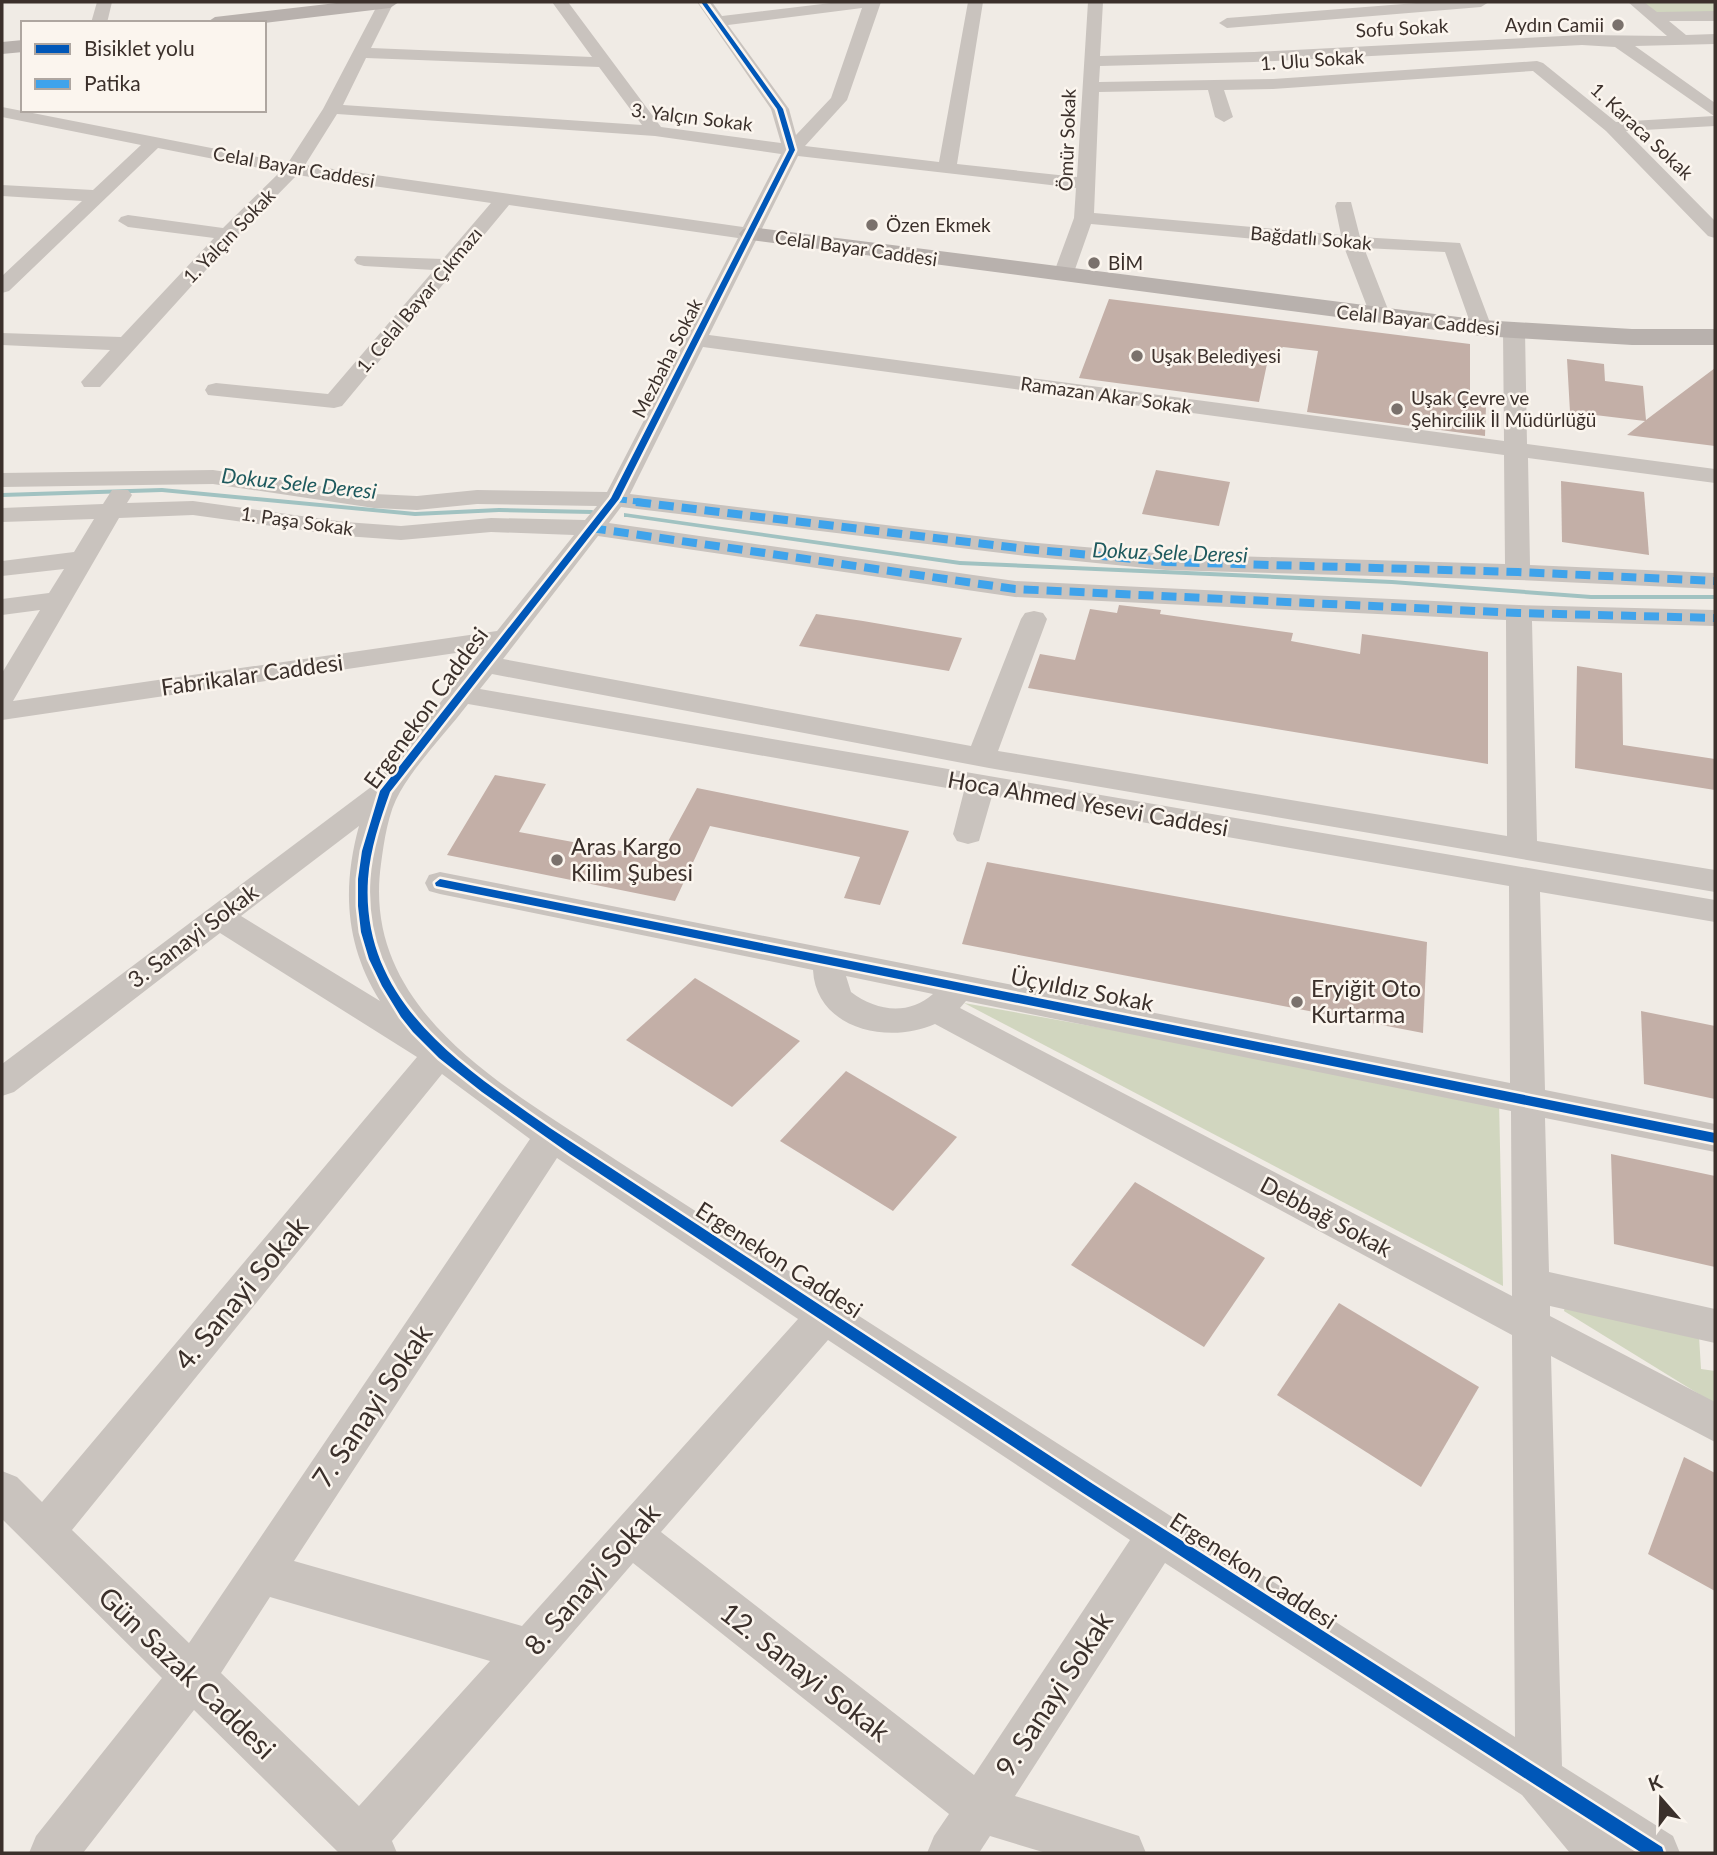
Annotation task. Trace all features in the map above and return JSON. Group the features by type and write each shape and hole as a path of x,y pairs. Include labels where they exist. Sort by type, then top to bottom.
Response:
{"main road":[{"path":"231,21 388,2"},
{"path":"2,48 21,46"},
{"name":"Celal Bayar Caddesi","path":"751,234 1482,328 1632,337 1715,337"}],"street":[{"path":"99,21 104,2"},
{"name":"1. Yalçın Sokak","path":"92,382 228,234 293,169 332,109 388,2"},
{"path":"560,2 655,131"},
{"path":"704,2 780,109 792,150"},
{"path":"719,21 873,2"},
{"name":"Mezbaha Sokak","path":"615,499 792,150 839,100 873,2"},
{"path":"947,169 976,2"},
{"name":"Ömür Sokak","path":"1063,275 1084,218 1094,2"},
{"path":"1273,84 1222,17 1481,2"},
{"path":"1635,2 1682,40"},
{"path":"1655,17 1715,16"},
{"name":"Sofu Sokak","path":"1091,61 1254,57 1581,40 1619,42 1715,39"},
{"path":"1619,42 1715,111"},
{"path":"362,53 604,62"},
{"name":"1. Ulu Sokak","path":"1090,87 1273,84 1537,66"},
{"name":"1. Karaca Sokak","path":"1537,66 1612,127 1715,232"},
{"path":"1215,86 1224,117"},
{"name":"3. Yalçın Sokak","path":"332,109 655,131 792,150 1087,184"},
{"name":"Celal Bayar Caddesi","path":"3,113 293,169 751,234"},
{"path":"1612,127 1715,121"},
{"path":"2,287 154,142"},
{"path":"2,190 98,196"},
{"name":"1. Celal Bayar Çıkmazı","path":"216,390 334,401 503,199"},
{"path":"1344,206 1352,242 1381,317"},
{"name":"Bağdatlı Sokak","path":"1084,218 1352,242 1453,247 1482,328"},
{"path":"128,221 228,234"},
{"path":"364,260 448,265"},
{"path":"2,265 25,265"},
{"path":"1514,331 1518,572"},
{"path":"2,339 126,344"},
{"name":"Ramazan Akar Sokak","path":"696,340 1715,476"},
{"path":"2,480 122,492 213,477 374,501 417,503 489,497 615,499 1166,562 1518,572 1715,581"},
{"path":"2,696 122,492"},
{"name":"1. Paşa Sokak","path":"2,515 122,492 193,508 345,529 401,533 491,525 591,528 1015,589 1519,613 1715,618"},
{"name":"Ergenekon Caddesi","path":"615,499 385,791 368,837 362,874 368,948 382,978 406,1016 439,1054 552,1136 1158,1535 1656,1853"},
{"path":"2,568 82,559"},
{"path":"2,607 58,600"},
{"path":"1519,613 1539,1779 1600,1853"},
{"path":"968,834 980,771 1034,618"},
{"path":"2,653 29,650"},
{"name":"Fabrikalar Caddesi","path":"2,711 493,651"},
{"name":"Hoca Ahmed Yesevi Caddesi","path":"493,651 980,771"},
{"name":"Hoca Ahmed Yesevi Caddesi","path":"460,694 980,771 1523,862 1715,881"},
{"name":"3. Sanayi Sokak","path":"2,1082 385,791"},
{"name":"Hoca Ahmed Yesevi Caddesi","path":"1523,862 1715,911"},
{"name":"Üçyıldız Sokak","path":"440,883 829,961 948,999 1528,1101 1715,1138"},
{"path":"218,917 439,1054"},
{"path":"829,961 827,974 831,990 841,1004 857,1014 877,1021 899,1023 919,1019 948,999"},
{"name":"Debbağ Sokak","path":"948,999 1531,1326 1715,1423"},
{"name":"4. Sanayi Sokak","path":"44,1532 439,1054"},
{"name":"7. Sanayi Sokak","path":"53,1853 192,1677 552,1136"},
{"path":"1531,1285 1715,1326"},
{"name":"8. Sanayi Sokak","path":"367,1847 529,1650 825,1316"},
{"name":"Gün Sazak Caddesi","path":"2,1491 367,1847"},
{"name":"12. Sanayi Sokak","path":"631,1535 980,1809"},
{"name":"9. Sanayi Sokak","path":"951,1853 1158,1535"},
{"path":"261,1573 529,1650"},
{"path":"980,1809 1122,1853"}],"green space":[{"path":"1642,2 1715,2 1715,13 1658,15"},
{"path":"964,1003 1499,1100 1503,1286"},
{"path":"1565,1306 1699,1336 1701,1369 1715,1371 1715,1404 1564,1311"}],"building":[{"path":"1109,299 1470,344 1470,404 1486,406 1485,436 1307,412 1318,351 1283,347 1268,359 1259,402 1079,378"},
{"path":"1567,359 1604,364 1605,381 1643,386 1646,420 1715,368 1715,446 1627,435 1645,421 1570,412"},
{"path":"1156,470 1230,482 1219,526 1142,514"},
{"path":"1561,481 1644,492 1649,555 1562,542"},
{"path":"1119,605 1161,610 1160,614 1293,633 1291,641 1360,654 1362,634 1488,652 1488,764 1028,688 1040,654 1075,660 1090,609 1117,613"},
{"path":"816,614 962,638 949,671 799,646"},
{"path":"1577,666 1622,673 1623,745 1715,759 1715,790 1575,768"},
{"path":"495,775 546,784 519,832 659,858 697,788 909,831 880,905 844,898 860,857 710,826 675,901 447,855"},
{"path":"987,862 1427,942 1423,1033 962,944"},
{"path":"695,978 800,1041 732,1107 626,1040"},
{"path":"1641,1011 1715,1026 1715,1099 1644,1084"},
{"path":"846,1071 957,1137 893,1211 780,1141"},
{"path":"1611,1154 1715,1176 1715,1267 1614,1244"},
{"path":"1135,1182 1265,1258 1204,1347 1071,1265"},
{"path":"1339,1303 1479,1387 1421,1487 1277,1395"},
{"path":"1684,1457 1715,1473 1715,1591 1648,1554"}],"waterway":[{"name":"Dokuz Sele Deresi","path":"2,495 162,490 415,514 499,510 592,512"},
{"name":"Dokuz Sele Deresi","path":"627,515 960,563 1392,582 1591,597 1715,597"}],"marked path":[{"path":"615,499 1026,549 1166,562 1518,572 1715,581"},
{"path":"591,528 1015,589 1519,613 1715,618"}],"cycle path":[{"path":"704,2 780,109 792,150 615,499 385,791 367,851 363,906 366,932 374,959 387,986 417,1029 443,1055 574,1151 1088,1489 1656,1853"},
{"path":"440,883 1715,1138"}],"place":[{"name":"Aydın Camii","path":"1618,25"},
{"name":"Özen Ekmek","path":"872,225"},
{"name":"BİM","path":"1094,263"},
{"name":"Uşak Belediyesi","path":"1137,356"},
{"name":"Uşak Çevre ve Şehircilik İl Müdürlüğü","path":"1397,409"},
{"name":"Aras Kargo Kilim Şubesi","path":"557,860"},
{"name":"Eryiğit Oto Kurtarma","path":"1297,1002"}]}
